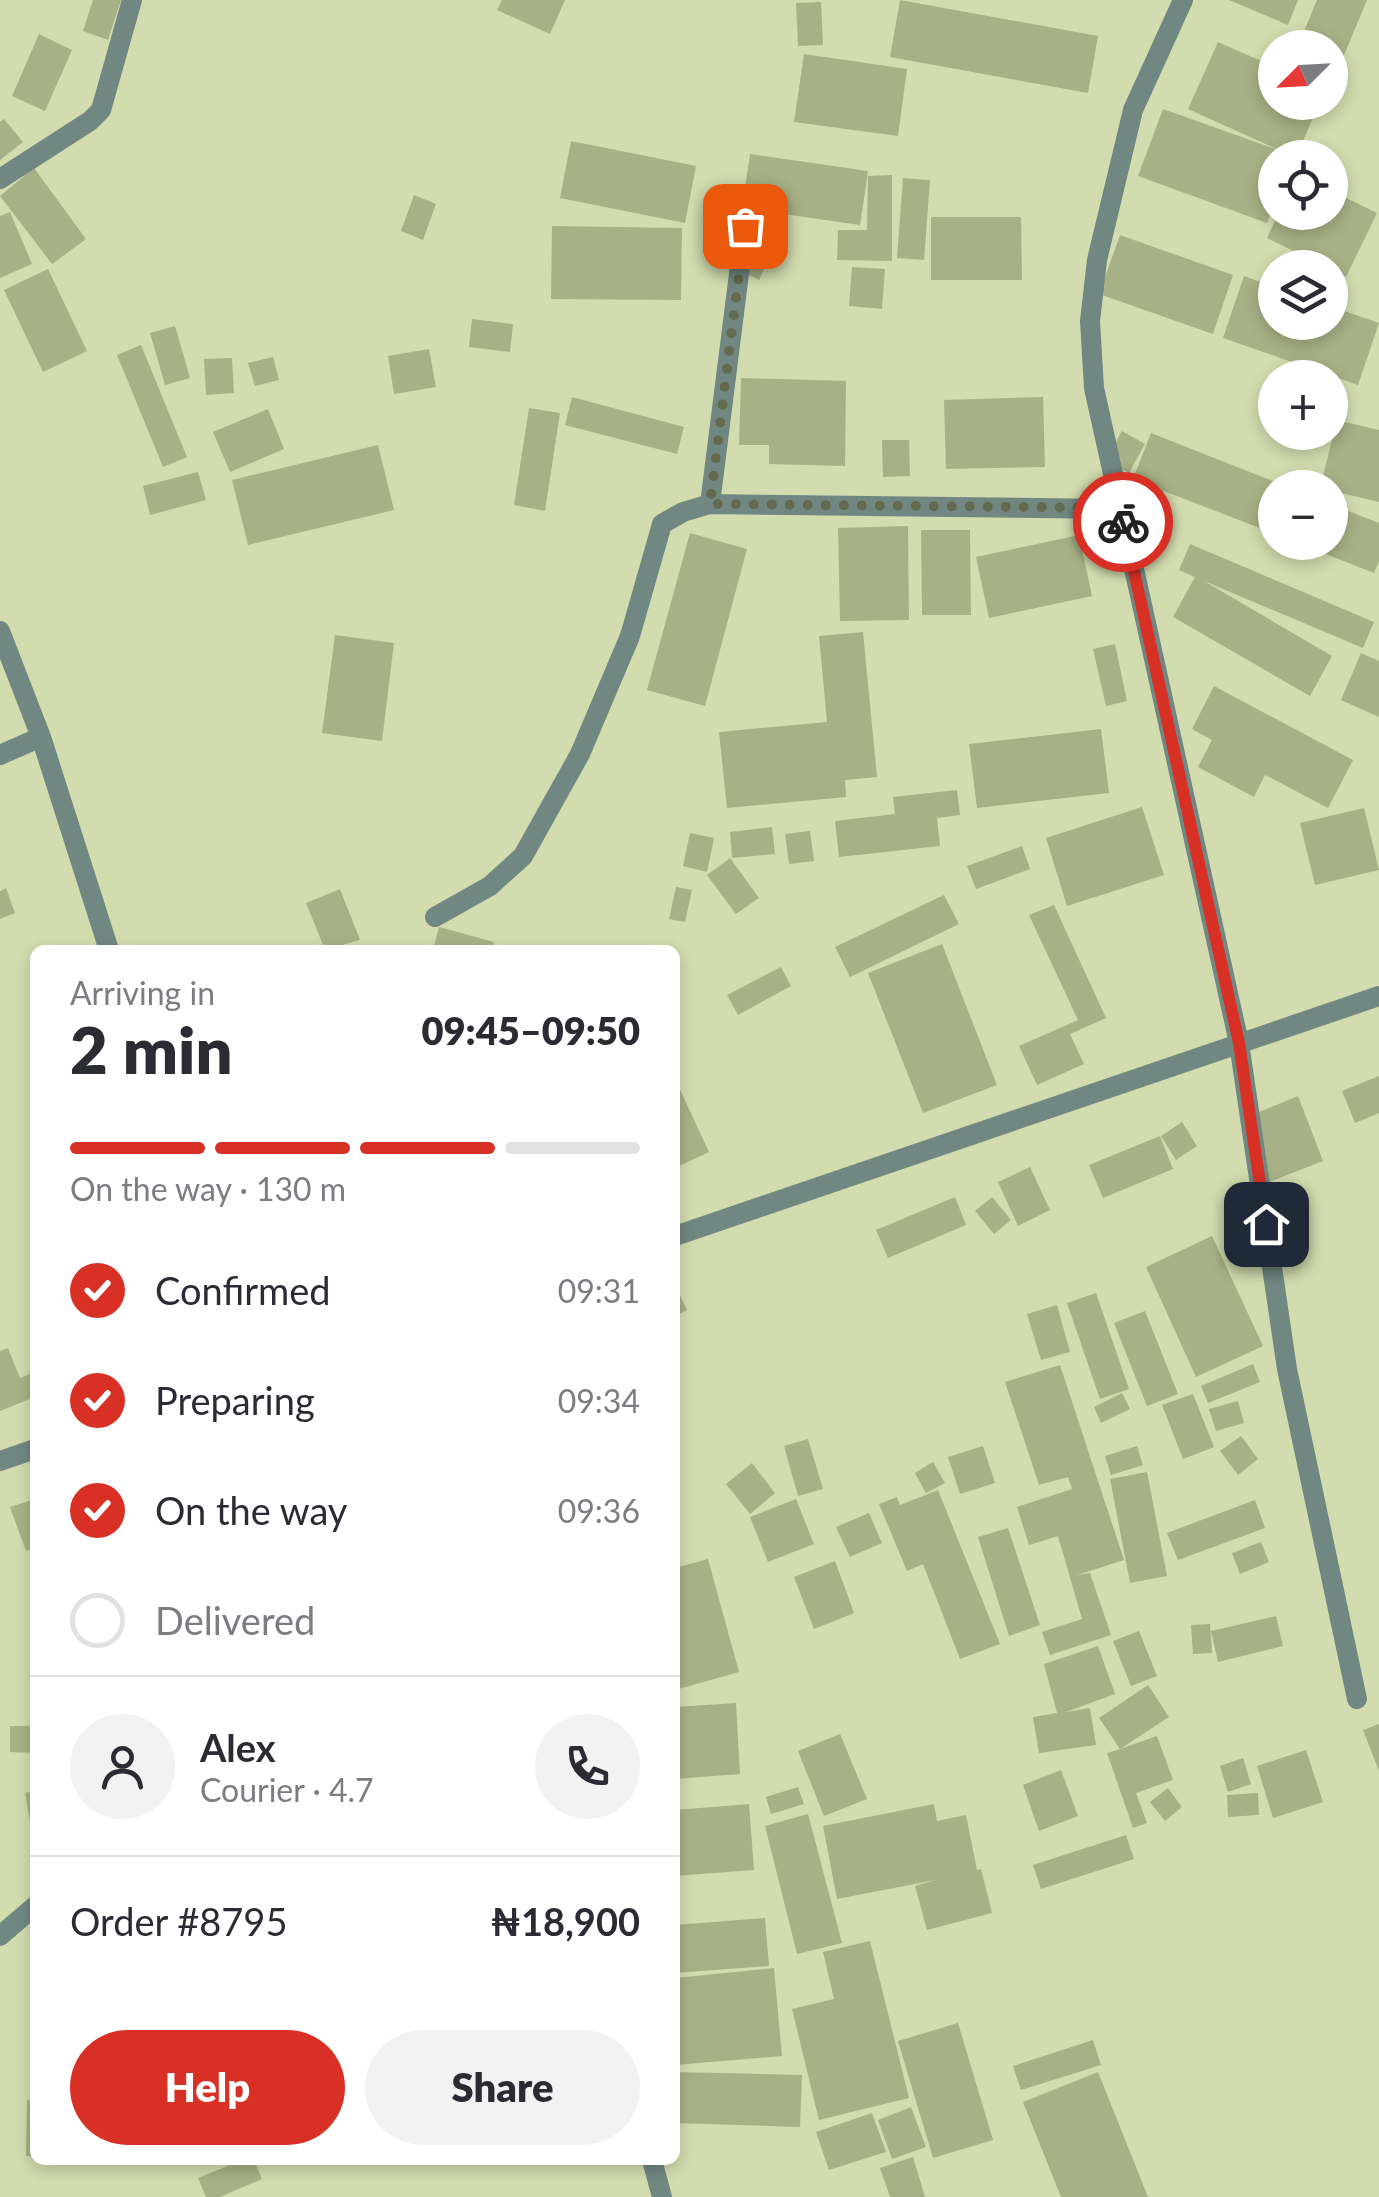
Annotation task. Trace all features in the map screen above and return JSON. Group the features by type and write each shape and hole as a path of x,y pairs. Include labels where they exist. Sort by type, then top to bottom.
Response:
{"street":[{"path":"0,179 101,110 132,0"},
{"path":"1183,0 1133,110 1097,260 1090,321 1094,388 1239,1043 1287,1369 1357,1698"},
{"path":"710,504 745,226"},
{"path":"435,917 490,886 523,856 580,754 630,636 662,524 710,504 1120,508"},
{"path":"0,631 41,737 107,945"},
{"path":"0,754 41,737"},
{"path":"680,1234 1379,996"},
{"path":"0,1461 30,1451"},
{"path":"0,1936 30,1910"},
{"path":"653,2165 662,2197"}],"building":[{"path":"93,0 121,0 108,40 83,31"},
{"path":"502,0 565,0 550,34 497,10"},
{"path":"900,0 1098,36 1088,93 890,57"},
{"path":"1229,0 1298,0 1288,25"},
{"path":"1317,0 1367,0 1348,46 1348,30 1304,30"},
{"path":"821,2 823,45 798,46 796,3"},
{"path":"39,34 72,50 45,111 12,96"},
{"path":"1218,42 1258,60 1258,120 1312,120 1303,140 1258,141 1188,109"},
{"path":"804,54 907,69 898,136 794,122"},
{"path":"1163,109 1258,143 1258,220 1138,176"},
{"path":"4,119 23,142 0,160 0,122"},
{"path":"571,141 696,166 685,223 560,198"},
{"path":"750,154 868,171 860,225 742,208"},
{"path":"34,168 86,239 52,264 0,196"},
{"path":"892,175 892,261 837,260 838,230 867,230 868,176"},
{"path":"903,178 930,180 924,260 897,258"},
{"path":"414,195 436,204 423,240 401,231"},
{"path":"1348,199 1377,213 1348,273 1348,250 1291,250 1267,238 1271,230 1348,230"},
{"path":"10,212 32,264 0,278 0,216"},
{"path":"931,217 1021,217 1022,280 931,280"},
{"path":"748,223 779,238 759,280 727,264"},
{"path":"552,226 682,228 681,300 551,299"},
{"path":"1120,235 1233,275 1213,334 1099,294"},
{"path":"852,267 885,269 882,309 849,306"},
{"path":"48,269 87,351 43,372 4,290"},
{"path":"1244,276 1258,281 1258,340 1348,340 1348,312 1379,323 1358,385 1348,382 1348,360 1286,360 1223,338"},
{"path":"472,319 513,324 510,352 469,347"},
{"path":"175,326 190,378 165,385 150,333"},
{"path":"141,345 187,457 163,467 117,355"},
{"path":"429,349 436,387 394,394 388,356"},
{"path":"273,357 279,380 255,386 248,363"},
{"path":"232,358 234,393 206,395 204,359"},
{"path":"741,378 846,381 845,466 769,464 769,445 739,445"},
{"path":"572,397 684,427 677,454 565,425"},
{"path":"1043,397 1045,467 946,469 944,400"},
{"path":"529,408 560,413 545,511 514,505"},
{"path":"268,409 284,449 230,472 213,432"},
{"path":"1348,423 1379,430 1379,502 1348,495 1348,470 1324,470 1330,450 1348,450"},
{"path":"1122,431 1145,444 1129,473 1106,460"},
{"path":"1151,433 1258,475 1258,527 1133,479"},
{"path":"882,440 909,440 910,476 883,477"},
{"path":"378,445 394,510 248,545 232,480"},
{"path":"198,472 206,500 150,515 143,486"},
{"path":"1140,511 1154,547 1127,556 1114,520"},
{"path":"1348,511 1379,523 1379,561 1374,573 1341,560 1348,560"},
{"path":"908,526 909,620 840,621 838,528"},
{"path":"921,530 970,530 971,615 922,615"},
{"path":"690,533 747,549 705,706 647,690"},
{"path":"1079,535 1092,596 989,618 976,557"},
{"path":"1190,544 1374,622 1363,648 1204,581 1332,656 1310,696 1173,617 1195,577 1179,570"},
{"path":"863,632 877,777 845,780 846,797 727,808 719,732 827,722 819,636"},
{"path":"335,635 394,643 382,741 322,733"},
{"path":"1115,644 1127,701 1106,706 1093,649"},
{"path":"1361,653 1379,661 1379,717 1341,700"},
{"path":"1214,686 1353,760 1328,808 1265,775 1254,797 1198,767 1212,740 1192,729"},
{"path":"1101,729 1109,793 977,808 969,744"},
{"path":"957,790 960,815 937,818 940,846 839,857 835,821 895,814 893,797"},
{"path":"1142,807 1164,875 1067,906 1046,838"},
{"path":"1364,808 1379,870 1315,885 1300,823"},
{"path":"772,827 775,854 732,858 730,832"},
{"path":"810,831 814,861 789,864 785,834"},
{"path":"690,833 714,838 707,872 683,866"},
{"path":"1022,846 1030,869 976,889 967,866"},
{"path":"730,858 759,898 736,914 707,875"},
{"path":"676,887 692,890 685,922 669,919"},
{"path":"6,888 15,913 0,919 0,891"},
{"path":"340,889 360,940 323,945 306,903"},
{"path":"944,895 959,924 850,977 835,947"},
{"path":"1054,905 1106,1018 1070,1034 1084,1064 1037,1085 1019,1046 1078,1020 1029,915"},
{"path":"439,927 494,942 493,945 434,945"},
{"path":"942,944 997,1085 923,1113 868,973"},
{"path":"781,967 791,986 738,1015 727,995"},
{"path":"1379,1076 1379,1113 1355,1123 1342,1091"},
{"path":"680,1090 709,1152 680,1166"},
{"path":"1298,1096 1323,1161 1267,1183 1242,1119"},
{"path":"1182,1122 1197,1146 1176,1160 1161,1136"},
{"path":"1160,1136 1173,1169 1103,1198 1089,1165"},
{"path":"1030,1167 1050,1210 1018,1226 998,1182"},
{"path":"955,1197 966,1225 888,1258 876,1230"},
{"path":"992,1197 1011,1220 994,1234 975,1211"},
{"path":"1212,1236 1263,1346 1196,1377 1146,1267"},
{"path":"1096,1293 1129,1389 1100,1399 1067,1303"},
{"path":"680,1295 687,1310 680,1314"},
{"path":"1057,1305 1070,1352 1041,1360 1027,1314"},
{"path":"1145,1311 1178,1394 1147,1406 1114,1323"},
{"path":"8,1348 20,1378 30,1374 30,1399 0,1411 0,1351"},
{"path":"1253,1364 1260,1382 1208,1403 1201,1386"},
{"path":"1060,1365 1124,1560 1077,1575 1090,1573 1111,1635 1050,1655 1042,1632 1082,1619 1058,1536 1029,1545 1017,1507 1072,1489 1068,1477 1039,1485 1005,1382"},
{"path":"1122,1393 1130,1409 1101,1423 1094,1407"},
{"path":"1193,1394 1214,1447 1183,1459 1162,1405"},
{"path":"1238,1401 1244,1423 1216,1431 1209,1409"},
{"path":"1241,1436 1258,1459 1238,1475 1220,1451"},
{"path":"808,1439 823,1489 798,1496 784,1446"},
{"path":"983,1446 995,1483 960,1494 948,1457"},
{"path":"1137,1446 1143,1465 1111,1475 1105,1456"},
{"path":"933,1462 945,1483 926,1493 915,1473"},
{"path":"752,1463 775,1493 750,1514 726,1484"},
{"path":"1147,1472 1167,1576 1130,1583 1110,1479"},
{"path":"938,1490 1000,1644 960,1659 923,1564 907,1571 879,1504 897,1497 900,1505"},
{"path":"796,1499 814,1544 768,1562 750,1517"},
{"path":"1255,1500 1265,1528 1178,1560 1167,1533"},
{"path":"30,1501 30,1550 26,1551 10,1507"},
{"path":"869,1513 882,1543 850,1557 836,1527"},
{"path":"1008,1528 1040,1625 1009,1636 978,1537"},
{"path":"1261,1542 1269,1562 1240,1574 1232,1553"},
{"path":"708,1559 739,1672 680,1689 680,1567"},
{"path":"835,1561 854,1613 814,1629 794,1577"},
{"path":"1276,1616 1283,1646 1218,1662 1211,1631"},
{"path":"1210,1624 1212,1653 1193,1654 1191,1625"},
{"path":"1139,1631 1157,1676 1131,1686 1113,1641"},
{"path":"1098,1646 1115,1694 1066,1712 1090,1708 1096,1745 1039,1753 1033,1717 1057,1713 1044,1664"},
{"path":"1148,1685 1169,1717 1120,1749 1099,1718"},
{"path":"736,1703 740,1774 680,1779 680,1707"},
{"path":"1379,1724 1379,1771 1363,1730"},
{"path":"10,1726 30,1726 30,1753 10,1752"},
{"path":"840,1734 867,1799 824,1816 798,1751"},
{"path":"1157,1736 1173,1780 1136,1793 1147,1823 1133,1828 1107,1753"},
{"path":"1306,1750 1323,1802 1273,1818 1257,1766"},
{"path":"1243,1758 1251,1784 1228,1792 1220,1766"},
{"path":"1061,1770 1078,1816 1039,1831 1023,1785"},
{"path":"798,1787 804,1804 771,1814 766,1797"},
{"path":"1168,1788 1182,1807 1165,1821 1150,1802"},
{"path":"30,1792 30,1821 25,1793"},
{"path":"1258,1793 1259,1815 1228,1817 1227,1795"},
{"path":"749,1804 754,1870 680,1876 680,1810"},
{"path":"934,1804 937,1821 966,1815 977,1870 981,1869 992,1913 927,1930 915,1886 935,1880 837,1899 823,1826"},
{"path":"808,1814 842,1943 797,1954 765,1826"},
{"path":"1126,1835 1134,1859 1041,1889 1033,1865"},
{"path":"765,1918 769,1966 680,1973 680,1925"},
{"path":"870,1941 909,2098 819,2120 792,2009 834,1999 823,1952"},
{"path":"774,1968 782,2056 680,2065 680,1977"},
{"path":"958,2023 993,2140 933,2158 898,2041"},
{"path":"1093,2040 1101,2065 1021,2090 1013,2066"},
{"path":"680,2072 802,2075 800,2127 680,2123"},
{"path":"1098,2072 1148,2197 1061,2197 1023,2102"},
{"path":"27,2100 30,2100 30,2156 26,2156"},
{"path":"911,2107 926,2147 892,2159 878,2120"},
{"path":"872,2113 886,2152 829,2170 816,2132"},
{"path":"913,2157 925,2197 890,2197 880,2168"},
{"path":"230,2165 256,2165 262,2179 220,2197 206,2197 198,2178"}],"way so far":[{"path":"745,226 710,504 1120,508 1123,522"}],"route":[{"path":"1123,522 1239,1043 1266,1224"}]}
